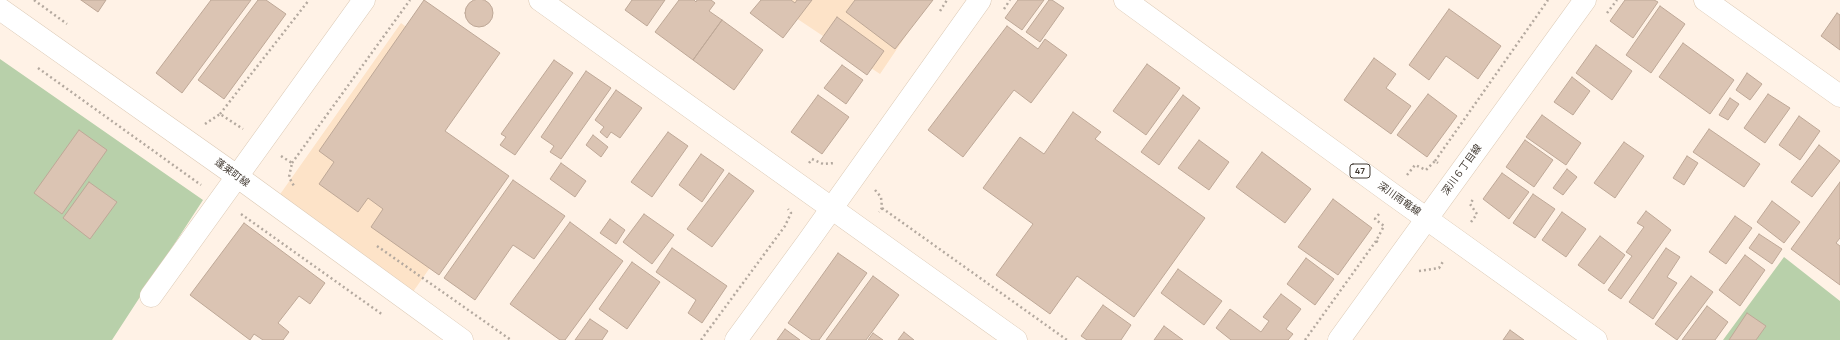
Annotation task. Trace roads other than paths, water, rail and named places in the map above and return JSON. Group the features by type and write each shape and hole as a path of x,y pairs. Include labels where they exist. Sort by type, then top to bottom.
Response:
{"street":[{"path":"151,296 364,0"},
{"path":"540,0 1016,340"},
{"path":"736,340 980,0"},
{"name":"深川雨竜線","path":"1125,0 1427,220 1596,340"},
{"name":"深川６丁目線","path":"1339,340 1398,256 1427,220 1585,0"},
{"path":"1705,0 1840,96"},
{"name":"蓬莱町線","path":"0,9 238,177 462,340"}]}
